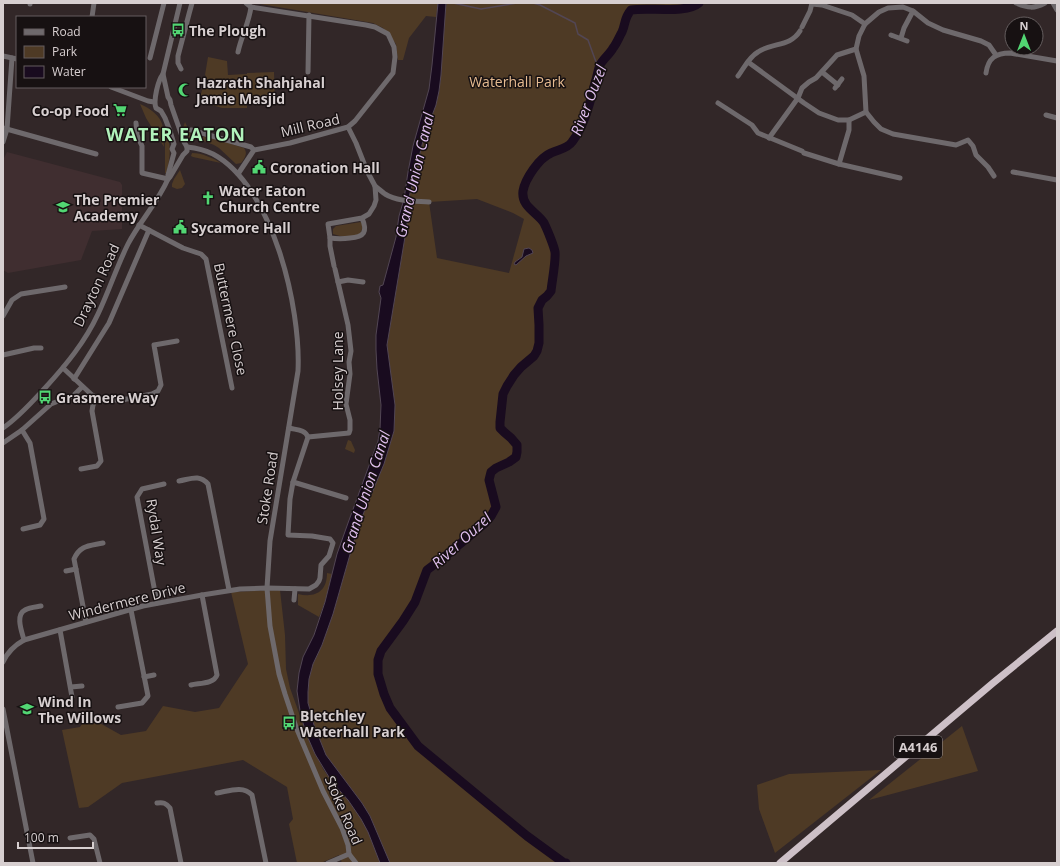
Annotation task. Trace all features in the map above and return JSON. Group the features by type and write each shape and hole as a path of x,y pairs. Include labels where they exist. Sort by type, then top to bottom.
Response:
{"highway":[{"name":"A4146","path":"780,863 993,683 1057,631"}],"street":[{"path":"92,16 94,3"},
{"path":"150,58 164,3"},
{"path":"163,74 168,97 171,102 170,105 185,144 186,153 183,155 174,153 172,149 174,144 169,127 161,112 156,108 155,100 159,79 163,74 180,3"},
{"path":"180,69 178,56 192,3"},
{"path":"246,3 251,7 366,25 375,27 388,34 394,47 395,57 393,73 355,121 348,127"},
{"path":"1016,3 1027,7 1038,7 1045,3"},
{"path":"738,76 752,56 759,51 791,41 796,37 810,11 812,4 822,5 852,15 865,24"},
{"path":"994,176 988,167 976,155 973,146 968,140 956,145 947,144 893,134 881,129 866,112 864,76 856,49 859,36 865,24 879,12 888,8 903,5 928,23 943,30 981,41 989,45 996,55"},
{"path":"238,52 250,18 251,7"},
{"path":"900,38 912,11"},
{"path":"308,72 309,15"},
{"path":"891,35 907,41"},
{"path":"769,138 798,98 802,88 816,78 837,55 856,49"},
{"path":"986,73 990,60 996,55 1003,53 1057,61"},
{"path":"3,56 14,59 3,142"},
{"path":"748,62 820,113 838,120 849,120 866,112"},
{"path":"822,72 837,86 842,79"},
{"path":"114,88 155,100"},
{"path":"155,100 158,96 162,95 168,97"},
{"path":"718,103 752,125 758,133 769,138 803,152 839,164 900,178"},
{"path":"161,112 167,110 170,105"},
{"path":"1046,115 1057,118"},
{"path":"839,164 849,130 849,120"},
{"path":"136,123 137,136 142,146 142,173 168,179"},
{"name":"Mill Road","path":"254,150 290,143 348,127 375,186 376,200 374,206 369,214 362,218"},
{"path":"5,129 96,154"},
{"path":"191,130 251,146 254,150 238,174"},
{"path":"174,144 177,142 185,144"},
{"name":"Stoke Road","path":"185,144 213,154 226,163 238,174 253,192 267,217 289,286 296,326 298,362 296,386 270,542 267,588 270,626 285,694 296,727 318,780 342,828 348,845 349,854 356,863"},
{"name":"Drayton Road","path":"168,179 174,153"},
{"name":"Drayton Road","path":"3,428 30,404 63,368 80,345 94,322 108,293 124,251 183,155"},
{"path":"1013,172 1057,180"},
{"path":"375,186 385,194 394,198 429,202"},
{"path":"362,218 365,230 359,237 340,239 330,238 328,224 362,218"},
{"name":"Buttermere Close","path":"139,225 183,248 201,254 206,259 232,388"},
{"name":"Drayton Road","path":"74,379 109,323 149,230"},
{"name":"Holsey Lane","path":"308,437 349,433 350,430 350,420 346,404 351,351 348,324 330,246 330,238"},
{"path":"338,282 348,280 363,282"},
{"path":"3,316 12,300 21,294 65,287"},
{"path":"63,368 82,387 97,398 117,400 152,394 158,391 161,383 154,345 177,341"},
{"path":"3,355 34,348 41,348"},
{"path":"3,443 22,430 51,404 73,396 82,387"},
{"path":"80,469 97,466 101,461 92,411 93,405 97,398"},
{"path":"289,428 304,432 308,437 293,482 346,498"},
{"path":"22,430 30,443 44,519 40,525 23,529"},
{"path":"179,481 198,477 204,479 208,484 229,590"},
{"name":"Windermere Drive","path":"3,662 13,649 24,640 157,603 229,590 267,588 307,589 316,585 320,578 321,565 329,556 333,543 330,539 312,536 288,535 290,498 293,482"},
{"name":"Rydal Way","path":"157,603 137,497 142,488 164,484"},
{"path":"86,622 74,559 81,549 86,546 103,543"},
{"path":"66,571 76,569"},
{"path":"294,600 295,589"},
{"path":"191,685 212,681 217,675 202,595"},
{"path":"24,640 20,620 21,614 26,609 41,606"},
{"path":"118,708 142,703 148,696 131,610"},
{"path":"53,705 69,702 72,697 60,630"},
{"path":"144,677 154,675"},
{"path":"71,688 82,686"},
{"path":"3,709 33,863"},
{"path":"217,793 240,789 247,791 252,795 266,863"},
{"path":"157,803 163,802 170,808 181,863"},
{"path":"70,838 90,835 94,839 100,863"},
{"path":"328,863 349,854"}],"shaded area":[{"name":"The Premier Academy","path":"7,152 120,182 122,185 122,229 92,231 81,260 8,273 3,270 3,160"}],"green space":[{"path":"254,3 438,3 436,17 426,16 409,38 403,60 398,60 396,44 383,28 373,23"},
{"name":"Waterhall Park","path":"447,3 699,3 686,8 677,9 631,10 627,14 623,29 614,48 601,64 587,112 572,142 567,147 551,153 544,158 530,174 526,182 523,192 526,204 544,223 555,253 551,291 541,301 538,308 540,334 537,349 533,357 520,368 510,380 504,392 500,413 501,426 506,434 515,443 517,452 513,460 493,471 491,475 490,483 495,499 493,513 472,534 427,570 409,612 385,644 378,659 378,678 385,697 417,745 430,757 564,863 390,863 370,816 326,755 314,725 308,703 309,679 313,664 322,645 333,614 362,517 384,464 394,431 395,405 387,345 407,225 407,207 424,137 436,105 439,91 445,11","holes":["477,199 513,213 524,219 509,273 437,258 429,202"]},
{"path":"208,57 227,61 228,75 274,72 275,104 247,104 247,108 222,108 199,101 206,76"},
{"path":"140,104 151,110 160,119 163,127 164,147 146,118"},
{"path":"185,122 192,137 191,140 186,136 183,128"},
{"path":"166,129 169,140 170,156 165,173 165,130"},
{"path":"206,136 244,148 246,156 241,163 236,164 219,148 201,140"},
{"path":"192,153 207,156 221,163 193,157 191,156"},
{"path":"180,170 185,184 182,188 177,189 172,187 172,184"},
{"path":"361,222 362,229 358,236 340,236 333,234 333,229 336,226"},
{"path":"348,440 351,441 355,450 354,453 345,449"},
{"path":"327,573 332,574 325,602 319,617 298,605 298,594 310,595 319,592 325,585"},
{"path":"280,590 285,635 286,669 290,688 308,738 323,769 362,819 380,863 342,863 339,855 321,863 297,863 289,824 293,819 287,787 243,760 122,783 88,807 79,808 62,730 80,727 87,716 121,735 146,731 163,706 195,712 219,708 248,664 231,592"},
{"path":"962,726 978,771 869,800"},
{"path":"881,770 775,853 759,809 757,785 789,774"}],"water":[{"name":"Grand Union Canal","path":"438,3 446,3 439,91 436,105 424,137 407,207 407,225 387,345 395,405 394,431 384,464 362,517 353,544 333,614 322,645 313,664 309,679 308,692 308,703 314,725 326,755 370,816 390,863 380,863 368,832 361,819 348,800 332,782 315,754 301,717 297,691 303,657 314,635 325,602 337,554 378,441 381,405 376,350 376,335 381,298 379,292 380,286 383,285 396,237 413,146 429,89"},
{"path":"529,248 533,253 526,256 516,265 514,264 522,257 524,249"}],"waterway":[{"path":"453,3 481,9 517,3"},
{"path":"533,3 540,5 575,23 578,34 588,40 596,62 603,62"},
{"name":"River Ouzel","path":"566,863 527,836 418,746 390,708 378,674 378,660 381,651 415,602 427,570 485,523 491,516 496,507 489,480 491,472 516,457 517,445 500,428 503,394 514,375 534,356 537,351 539,343 538,308 542,300 551,291 555,256 549,233 544,223 524,201 524,186 533,169 542,159 551,153 568,146 577,135 591,98 600,65 616,44 627,16 631,10 677,9 686,8 699,3"}],"place":[{"name":"The Plough","path":"178,30"},
{"name":"Hazrath Shahjahal Jamie Masjid","path":"185,90"},
{"name":"Co-op Food","path":"120,110"},
{"name":"Coronation Hall","path":"259,167"},
{"name":"Water Eaton Church Centre","path":"208,198"},
{"name":"The Premier Academy","path":"63,207"},
{"name":"Sycamore Hall","path":"180,227"},
{"name":"Grasmere Way","path":"45,397"},
{"name":"Wind In The Willows","path":"27,709"},
{"name":"Bletchley Waterhall Park","path":"289,723"}],"district":[{"name":"WATER EATON","path":"176,134"}]}
